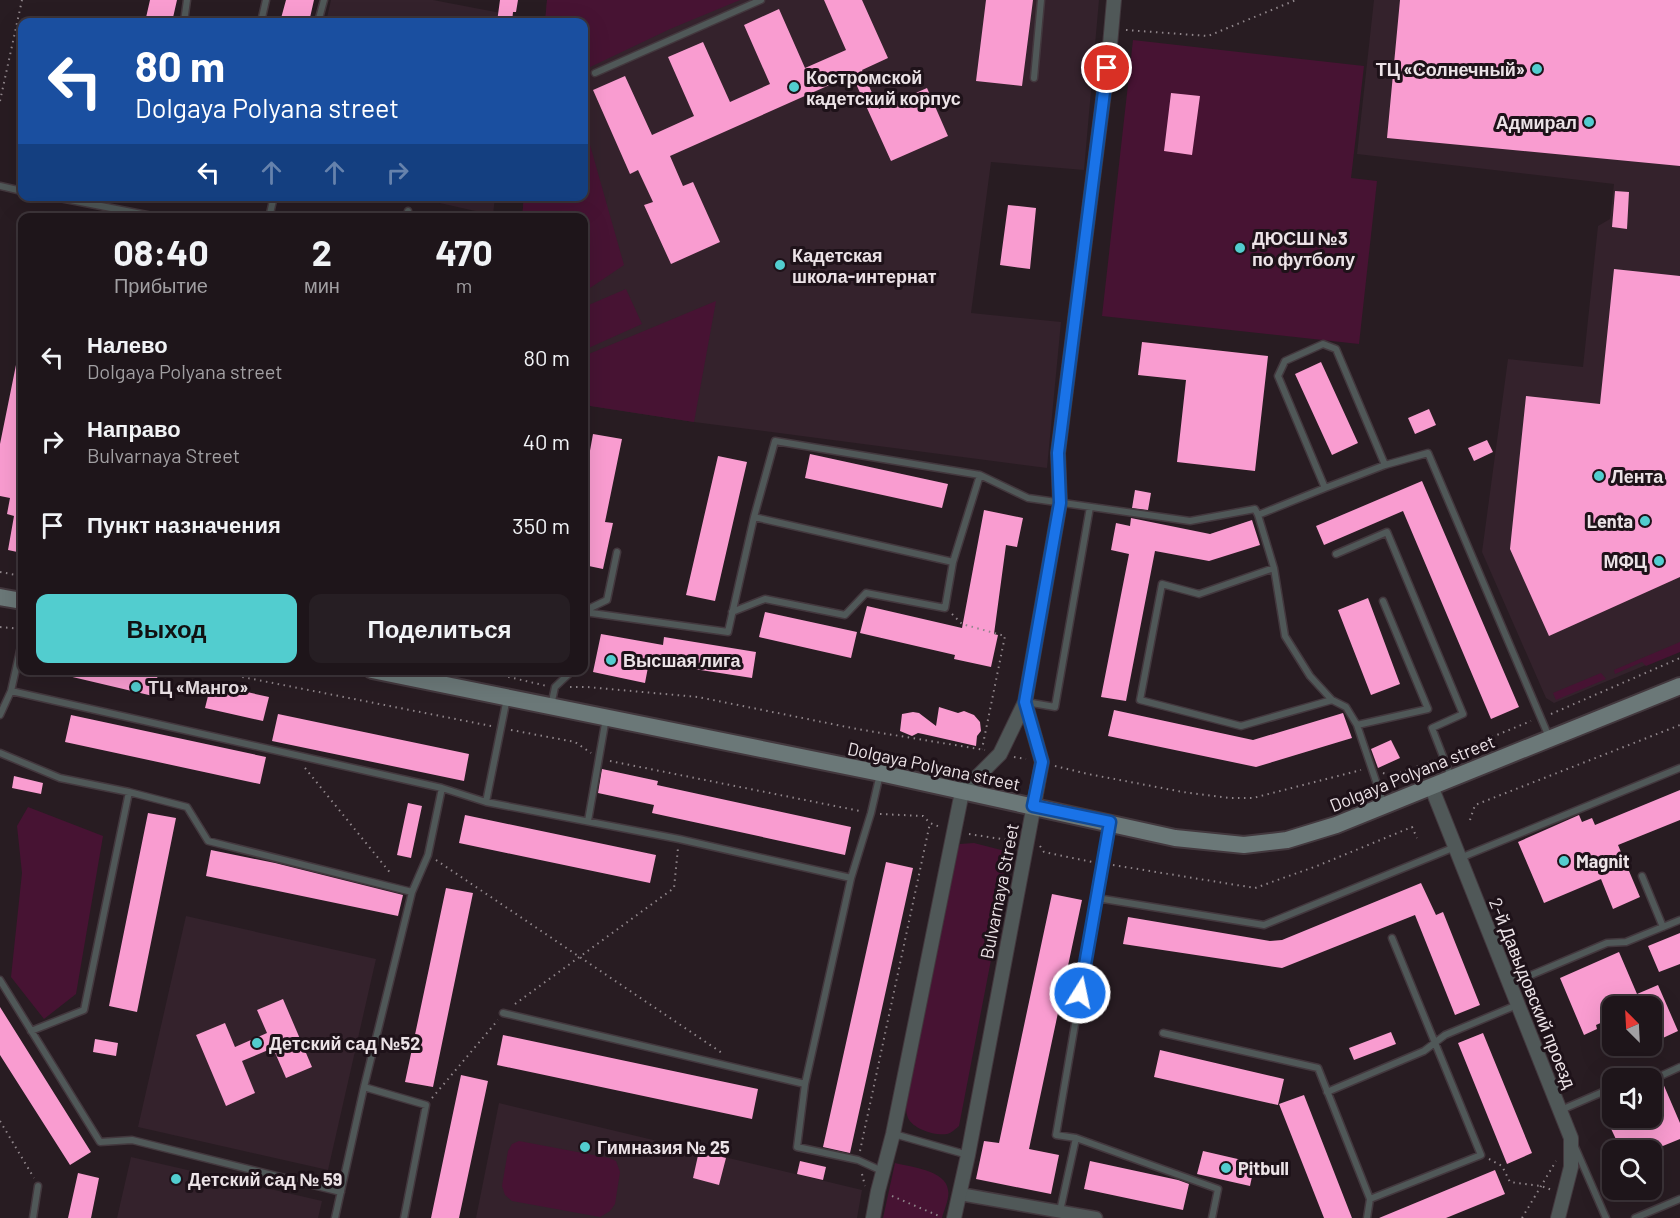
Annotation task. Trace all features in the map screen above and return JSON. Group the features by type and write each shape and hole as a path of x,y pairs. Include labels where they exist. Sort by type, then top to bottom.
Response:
{"main road":[{"path":"0,597 18,600"},
{"name":"Dolgaya Polyana street","path":"397,675 880,773 1175,838 1244,845 1287,840 1336,825 1680,686"}],"street":[{"name":"Bulvarnaya Street","path":"954,1218 968,1155 1042,762 1025,702 1060,503 1058,453 1114,0"},
{"path":"873,1218 893,1134 962,792 1000,754 1025,702"},
{"name":"2-й Давыдовский проезд","path":"1431,786 1571,1138 1569,1175 1558,1218"},
{"path":"960,1194 1095,1218"}],"lane":[{"path":"185,18 187,0"},
{"path":"262,18 266,0"},
{"path":"319,18 324,0"},
{"path":"595,73 760,0"},
{"path":"1034,78 1041,0"},
{"path":"0,186 18,190"},
{"path":"77,201 141,213"},
{"path":"1325,488 1278,376 1285,361 1323,344 1336,349 1385,465"},
{"path":"588,613 728,632 754,517 775,441 980,475 1028,498 1060,503 1190,520 1255,509 1274,568 1285,636 1310,676 1332,700 1346,707 1357,725 1384,805"},
{"path":"1258,515 1385,465 1428,453 1550,739"},
{"path":"732,612 765,599 845,615 866,593 945,608 953,562 980,475"},
{"path":"1025,702 1055,708 1090,507"},
{"path":"754,517 953,562"},
{"path":"1336,554 1388,532 1463,714 1431,728 1452,778"},
{"path":"588,610 607,600 617,552"},
{"path":"1274,568 1199,594 1162,584 1140,700 1241,726 1332,700"},
{"path":"1357,725 1428,709 1383,601"},
{"path":"0,715 11,691 18,660"},
{"path":"550,707 555,687 568,675"},
{"path":"11,691 442,788 486,802 679,839 851,878"},
{"path":"486,802 508,697"},
{"path":"588,821 606,718"},
{"path":"0,753 60,778 187,807 208,840 412,892"},
{"path":"1097,898 1264,925 1680,768"},
{"path":"880,773 871,813 851,878 805,1084 796,1147 858,1160 883,1172"},
{"path":"335,1218 364,1087 412,892 428,855 442,788"},
{"path":"31,1031 84,1010 129,792"},
{"path":"1110,822 1056,1135 1076,1138 1218,1189 1212,1218"},
{"path":"1642,876 1663,927"},
{"path":"1509,984 1607,943 1626,942 1680,920"},
{"path":"1370,1199 1481,1155 1392,938"},
{"path":"0,980 100,1142 132,1140 341,1192"},
{"path":"1327,1092 1424,1051 1444,1035 1518,1004"},
{"path":"503,1013 805,1084"},
{"path":"1163,1033 1318,1068 1370,1199 1367,1218"},
{"path":"1662,1075 1680,1067"},
{"path":"364,1087 426,1105 404,1218"},
{"path":"1560,1110 1602,1092"},
{"path":"893,1134 968,1155"},
{"path":"1060,1212 1076,1138"},
{"path":"1571,1138 1606,1218"},
{"path":"33,1218 38,1186"},
{"path":"1635,1218 1680,1198"}],"path":[{"path":"18,18 22,0"},
{"path":"1112,29 1208,36 1296,0"},
{"path":"0,101 18,18"},
{"path":"0,572 18,575"},
{"path":"945,608 962,624 1005,636 982,750"},
{"path":"0,627 18,629"},
{"path":"501,675 555,687 587,687 698,697 857,729 982,750 1088,774 1183,792 1229,798 1253,798 1370,768 1392,776 1540,718 1680,658"},
{"path":"232,675 575,742 599,759 871,813 923,816 930,823 954,831 1040,846 1044,852 1255,888 1317,866 1412,827 1417,838"},
{"path":"1470,820 1475,805 1680,725"},
{"path":"295,756 404,889"},
{"path":"866,1190 858,1160 930,823"},
{"path":"426,1105 503,1013 675,888 679,839"},
{"path":"428,855 724,1054"},
{"path":"0,1121 38,1186"},
{"path":"1481,1155 1502,1166 1510,1182 1541,1186 1565,1194"},
{"path":"1522,1218 1556,1161 1571,1155"},
{"path":"892,1196 939,1216"}],"shaded area":[{"path":"331,0 433,0 517,16 517,18 327,18"},
{"name":"Кадетская школа-интернат","path":"547,0 1099,0 1084,170 991,162 971,313 1061,322 1047,468 694,422 588,406 588,213 522,213 524,201 588,201 588,18 545,18"},
{"path":"547,0 740,0 670,29 588,68 588,18 545,18"},
{"path":"1374,0 1680,0 1680,651 1554,703 1546,698 1482,552 1508,359 1583,367 1598,226 1610,219 1614,184 1357,154"},
{"name":"ДЮСШ №3 по футболу","path":"1133,40 1364,66 1351,178 1377,181 1359,344 1102,316"},
{"path":"588,138 624,265 588,289 588,213 522,213 524,201 588,201"},
{"path":"431,201 494,201 493,213"},
{"path":"626,289 642,324 588,348 588,305"},
{"path":"716,301 694,422 588,406 588,354"},
{"path":"1680,642 1680,652 1646,666 1642,662 1615,674 1614,670"},
{"path":"1601,673 1606,679 1556,700 1553,693"},
{"path":"28,807 103,836 76,994 44,1019 11,977 22,873 17,826"},
{"path":"974,843 1009,852 1011,856 959,1126 952,1132 937,1134 925,1131 911,1122 906,1112 906,1093 956,853 960,844"},
{"name":"Детский сад №52","path":"186,916 376,959 328,1170 138,1127"},
{"name":"Гимназия № 25","path":"499,1103 862,1190 857,1218 476,1218"},
{"path":"519,1141 616,1161 620,1172 615,1204 610,1211 600,1217 512,1201 505,1195 502,1186 508,1151 512,1144"},
{"name":"Детский сад № 59","path":"131,1157 322,1201 318,1218 117,1218"},
{"path":"895,1163 926,1170 946,1183 948,1197 942,1218 883,1218"}],"building":[{"path":"150,0 177,0 173,18 146,18"},
{"path":"286,0 314,0 310,18 281,18"},
{"path":"500,0 518,0 512,18 498,18"},
{"name":"Костромской кадетский корпус","path":"824,0 862,0 888,58 862,70 879,109 927,88 948,136 891,161 852,75 670,156 683,186 693,182 720,242 671,264 644,205 653,202 638,170 630,174 593,90 625,76 652,135 694,116 668,57 703,42 730,102 770,84 744,25 779,9 805,68 846,50"},
{"path":"986,0 1033,0 1022,86 976,81"},
{"name":"ТЦ «Солнечный»","path":"1400,0 1680,0 1680,166 1387,138"},
{"path":"1171,93 1200,96 1192,155 1164,151"},
{"path":"1615,191 1629,192 1627,229 1612,227"},
{"path":"1008,205 1036,208 1030,269 1000,265"},
{"name":"Лента","path":"1614,269 1680,276 1680,577 1549,636 1510,549 1526,396 1600,404"},
{"path":"1142,342 1268,356 1255,471 1177,462 1186,380 1138,375"},
{"path":"18,360 18,552 8,550 14,516 7,514 10,498 0,496 0,444"},
{"path":"1321,362 1358,443 1332,455 1295,374"},
{"path":"1429,409 1436,425 1415,434 1408,418"},
{"path":"593,434 622,439 605,522 613,523 603,569 588,566 588,462"},
{"path":"1487,440 1493,452 1474,461 1468,448"},
{"path":"810,454 948,484 942,508 805,478"},
{"path":"718,456 747,462 715,601 686,595"},
{"path":"1422,481 1519,707 1491,719 1403,511 1324,545 1316,526"},
{"path":"1135,490 1151,493 1148,510 1132,508"},
{"path":"984,510 1023,518 1017,547 1006,545 994,634 998,635 991,667 954,659 955,655 860,633 867,606 962,628"},
{"path":"1131,518 1210,534 1252,520 1260,545 1209,561 1155,551 1126,701 1101,697 1129,554 1111,550 1116,523 1130,526"},
{"path":"1368,598 1400,684 1371,695 1338,610"},
{"path":"765,612 857,632 851,658 759,637"},
{"path":"601,634 663,645 664,637 756,652 752,678 649,662 645,683 593,672"},
{"name":"ТЦ «Манго»","path":"64,675 158,675 153,696"},
{"path":"211,684 269,697 263,721 205,708"},
{"path":"939,707 974,715 980,722 981,731 977,736 976,746 918,733 912,736 900,731 902,714 913,712 919,713 936,726"},
{"path":"1114,710 1253,740 1343,713 1352,738 1256,767 1108,736"},
{"path":"278,714 469,754 464,781 272,741"},
{"path":"71,715 266,757 260,784 65,742"},
{"path":"1391,740 1400,758 1378,768 1371,749"},
{"path":"602,769 658,781 657,785 851,827 845,855 652,813 654,805 598,793"},
{"path":"14,776 43,783 41,794 12,788"},
{"path":"1680,790 1680,820 1618,845 1640,897 1613,909 1601,879 1544,903 1518,842 1579,815 1582,822 1592,818 1595,825"},
{"path":"408,803 422,806 411,858 397,855"},
{"path":"148,813 176,818 137,1012 109,1006"},
{"path":"465,815 656,855 650,883 459,843"},
{"path":"211,850 275,863 403,895 398,916 206,876"},
{"path":"886,862 913,868 850,1153 823,1147"},
{"path":"1421,883 1436,915 1443,912 1480,1005 1455,1015 1415,915 1282,968 1123,944 1128,917 1270,941 1282,940"},
{"path":"446,888 473,893 433,1087 405,1082"},
{"path":"1052,894 1082,900 1029,1149 1059,1155 1051,1194 976,1179 984,1141 999,1143"},
{"path":"1680,933 1680,964 1659,972 1648,946"},
{"path":"1619,952 1637,994 1658,985 1678,1031 1662,1038 1662,996 1602,996 1602,1022 1596,1025 1597,1029 1584,1035 1560,978"},
{"path":"283,999 312,1067 286,1078 273,1048 242,1061 255,1093 226,1106 196,1035 225,1023 235,1047 267,1033 257,1010"},
{"path":"0,1007 91,1152 70,1165 0,1055"},
{"path":"1391,1032 1396,1044 1354,1060 1349,1048"},
{"path":"1483,1033 1532,1153 1507,1164 1458,1043"},
{"path":"503,1035 758,1089 752,1119 497,1065"},
{"path":"95,1039 118,1043 116,1056 93,1052"},
{"path":"1160,1050 1284,1079 1278,1105 1154,1077"},
{"path":"461,1075 488,1081 459,1218 431,1218"},
{"path":"1662,1081 1680,1123 1680,1139 1662,1146 1662,1140 1616,1140 1611,1128 1662,1128"},
{"path":"1304,1095 1352,1218 1324,1218 1279,1104"},
{"path":"699,1151 726,1158 719,1185 693,1178"},
{"name":"Pitbull","path":"1203,1151 1255,1163 1250,1186 1197,1174"},
{"path":"800,1161 826,1167 823,1180 797,1174"},
{"path":"1090,1161 1189,1184 1183,1210 1084,1189"},
{"path":"1495,1170 1505,1194 1446,1218 1379,1218"},
{"path":"78,1173 99,1178 91,1218 68,1218"}],"place":[{"name":"ТЦ «Солнечный»","path":"1537,69"},
{"name":"Костромской кадетский корпус","path":"794,87"},
{"name":"Адмирал","path":"1589,122"},
{"name":"ДЮСШ №3 по футболу","path":"1240,248"},
{"name":"Кадетская школа-интернат","path":"780,265"},
{"name":"Лента","path":"1599,476"},
{"name":"Lenta","path":"1645,521"},
{"name":"МФЦ","path":"1659,561"},
{"name":"Высшая лига","path":"611,660"},
{"name":"ТЦ «Манго»","path":"136,687"},
{"name":"Magnit","path":"1564,861"},
{"name":"Детский сад №52","path":"257,1043"},
{"name":"Гимназия № 25","path":"585,1147"},
{"name":"Pitbull","path":"1226,1168"},
{"name":"Детский сад № 59","path":"176,1179"}],"route":[{"path":"1080,993 1110,822 1033,806 1042,762 1025,702 1060,503 1058,453 1107,68"}]}
